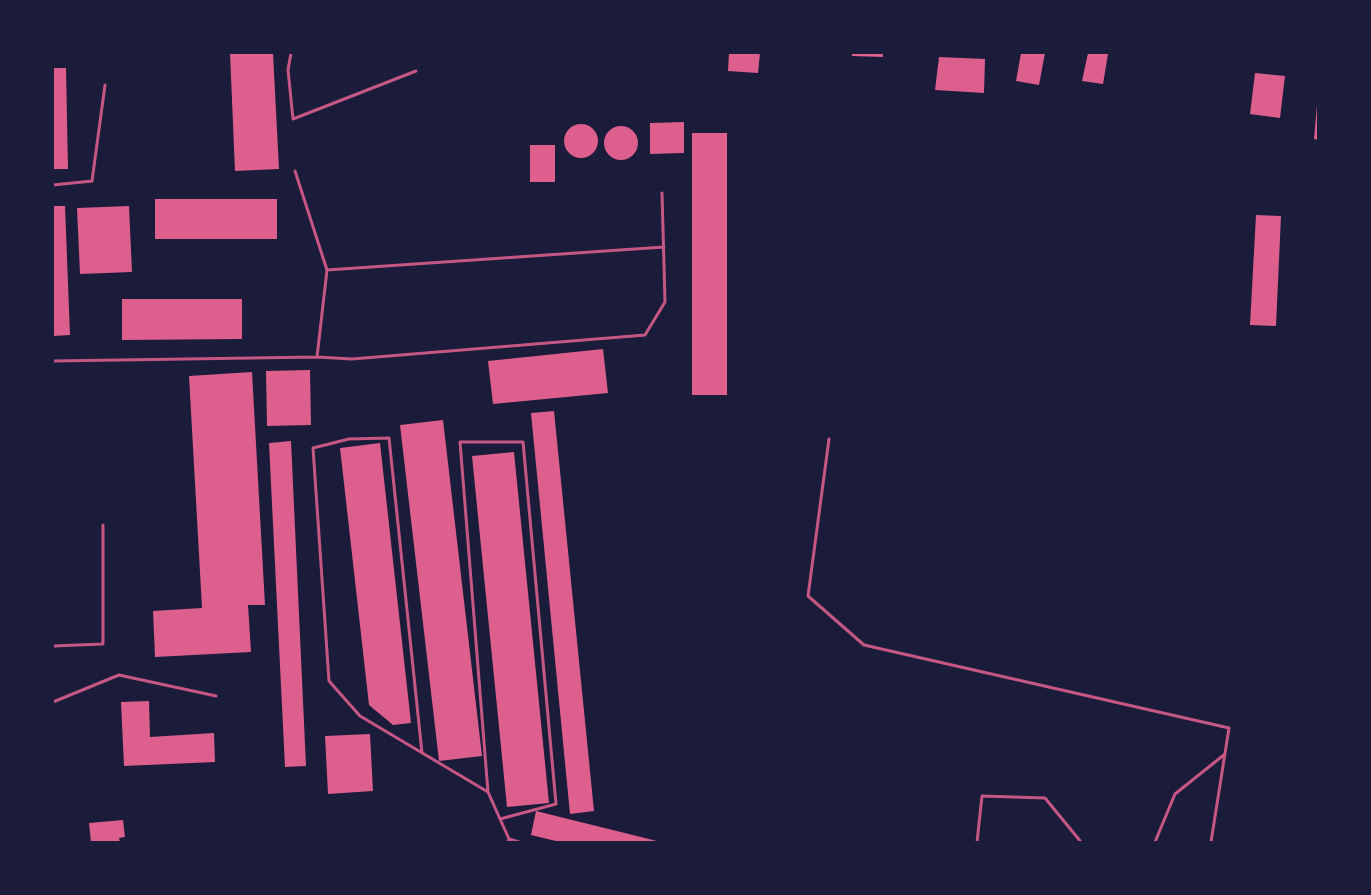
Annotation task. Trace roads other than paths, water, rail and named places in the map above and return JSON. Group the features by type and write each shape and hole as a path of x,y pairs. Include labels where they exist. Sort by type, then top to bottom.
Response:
{"lane":[{"path":"291,53 288,70 292,119 416,71"},
{"path":"53,184 92,181 105,85"},
{"path":"295,171 327,270 317,357"},
{"path":"53,361 317,357 352,359 645,335 665,302 662,193"},
{"path":"327,270 664,247"},
{"path":"422,753 389,438 349,439 313,448 329,681 360,716 422,753 488,792"},
{"path":"829,439 808,596 864,645 1229,728 1211,842"},
{"path":"500,819 556,804 524,442 460,442 488,792 509,841 519,842"},
{"path":"53,646 103,644 103,525"},
{"path":"53,702 119,675 216,696"},
{"path":"1155,842 1175,794 1225,754"},
{"path":"977,842 982,796 1045,798 1082,842"}]}
